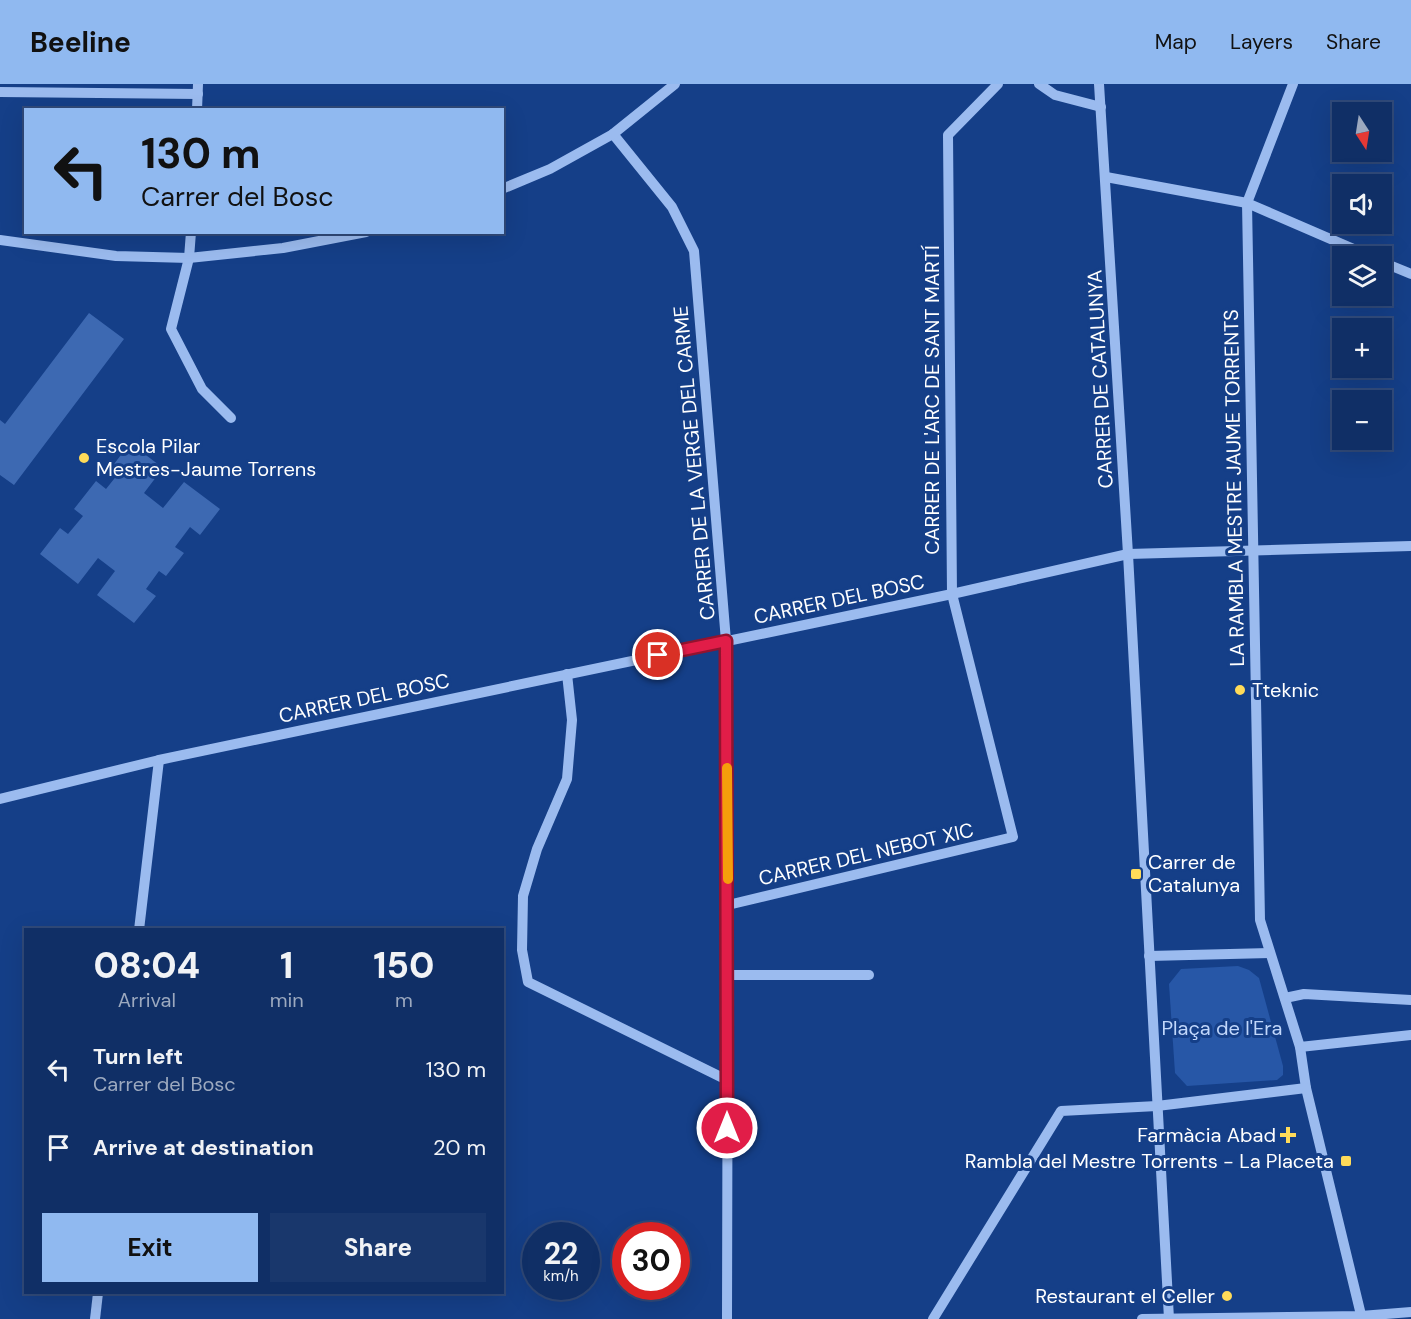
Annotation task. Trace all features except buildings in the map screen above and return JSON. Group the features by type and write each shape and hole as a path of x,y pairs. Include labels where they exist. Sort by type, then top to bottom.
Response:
{"street":[{"path":"504,188 550,169 613,134 675,84"},
{"name":"CARRER DE L'ARC DE SANT MARTÍ","path":"998,84 948,135 952,594 1013,837"},
{"path":"1039,84 1055,95 1101,107"},
{"name":"CARRER DE CATALUNYA","path":"1099,84 1128,554 1169,1319"},
{"name":"LA RAMBLA MESTRE JAUME TORRENTS","path":"1293,84 1247,203 1260,920 1300,1047 1306,1088 1361,1317"},
{"path":"0,92 198,89 197,108"},
{"name":"CARRER DE LA VERGE DEL CARME","path":"613,134 672,207 694,251 726,641 727,1319"},
{"path":"1106,177 1247,203 1347,246"},
{"path":"190,234 189,258 171,329 202,389 231,418"},
{"path":"0,240 116,256 189,258 283,248 356,234"},
{"path":"1392,266 1411,274"},
{"name":"CARRER DEL BOSC","path":"0,799 159,760 952,594 1128,554 1411,546"},
{"path":"567,674 572,720 567,779 537,849 523,896 522,950 528,982 727,1080"},
{"path":"139,928 159,760"},
{"name":"CARRER DEL NEBOT XIC","path":"728,905 1013,837"},
{"path":"1149,956 1270,953"},
{"path":"728,975 869,975"},
{"path":"1284,998 1304,994 1411,1000"},
{"path":"1300,1047 1411,1035"},
{"path":"933,1319 1061,1111 1157,1106 1306,1088"},
{"path":"95,1319 98,1294"},
{"path":"1142,1319 1361,1317 1411,1312"}],"green space":[{"name":"Plaça de l'Era","path":"1238,966 1249,970 1259,978 1283,1066 1283,1075 1277,1080 1187,1086 1175,1073 1169,984 1181,969"}],"slow traffic":[{"path":"727,768 728,879"}],"place":[{"name":"Escola Pilar Mestres-Jaume Torrens","path":"84,458"},
{"name":"Tteknic","path":"1240,690"},
{"name":"Carrer de Catalunya","path":"1136,874"},
{"name":"Farmàcia Abad","path":"1288,1135"},
{"name":"Rambla del Mestre Torrents - La Placeta","path":"1346,1161"},
{"name":"Restaurant el Celler","path":"1227,1296"}],"route":[{"path":"658,655 726,641 727,1128"}]}
